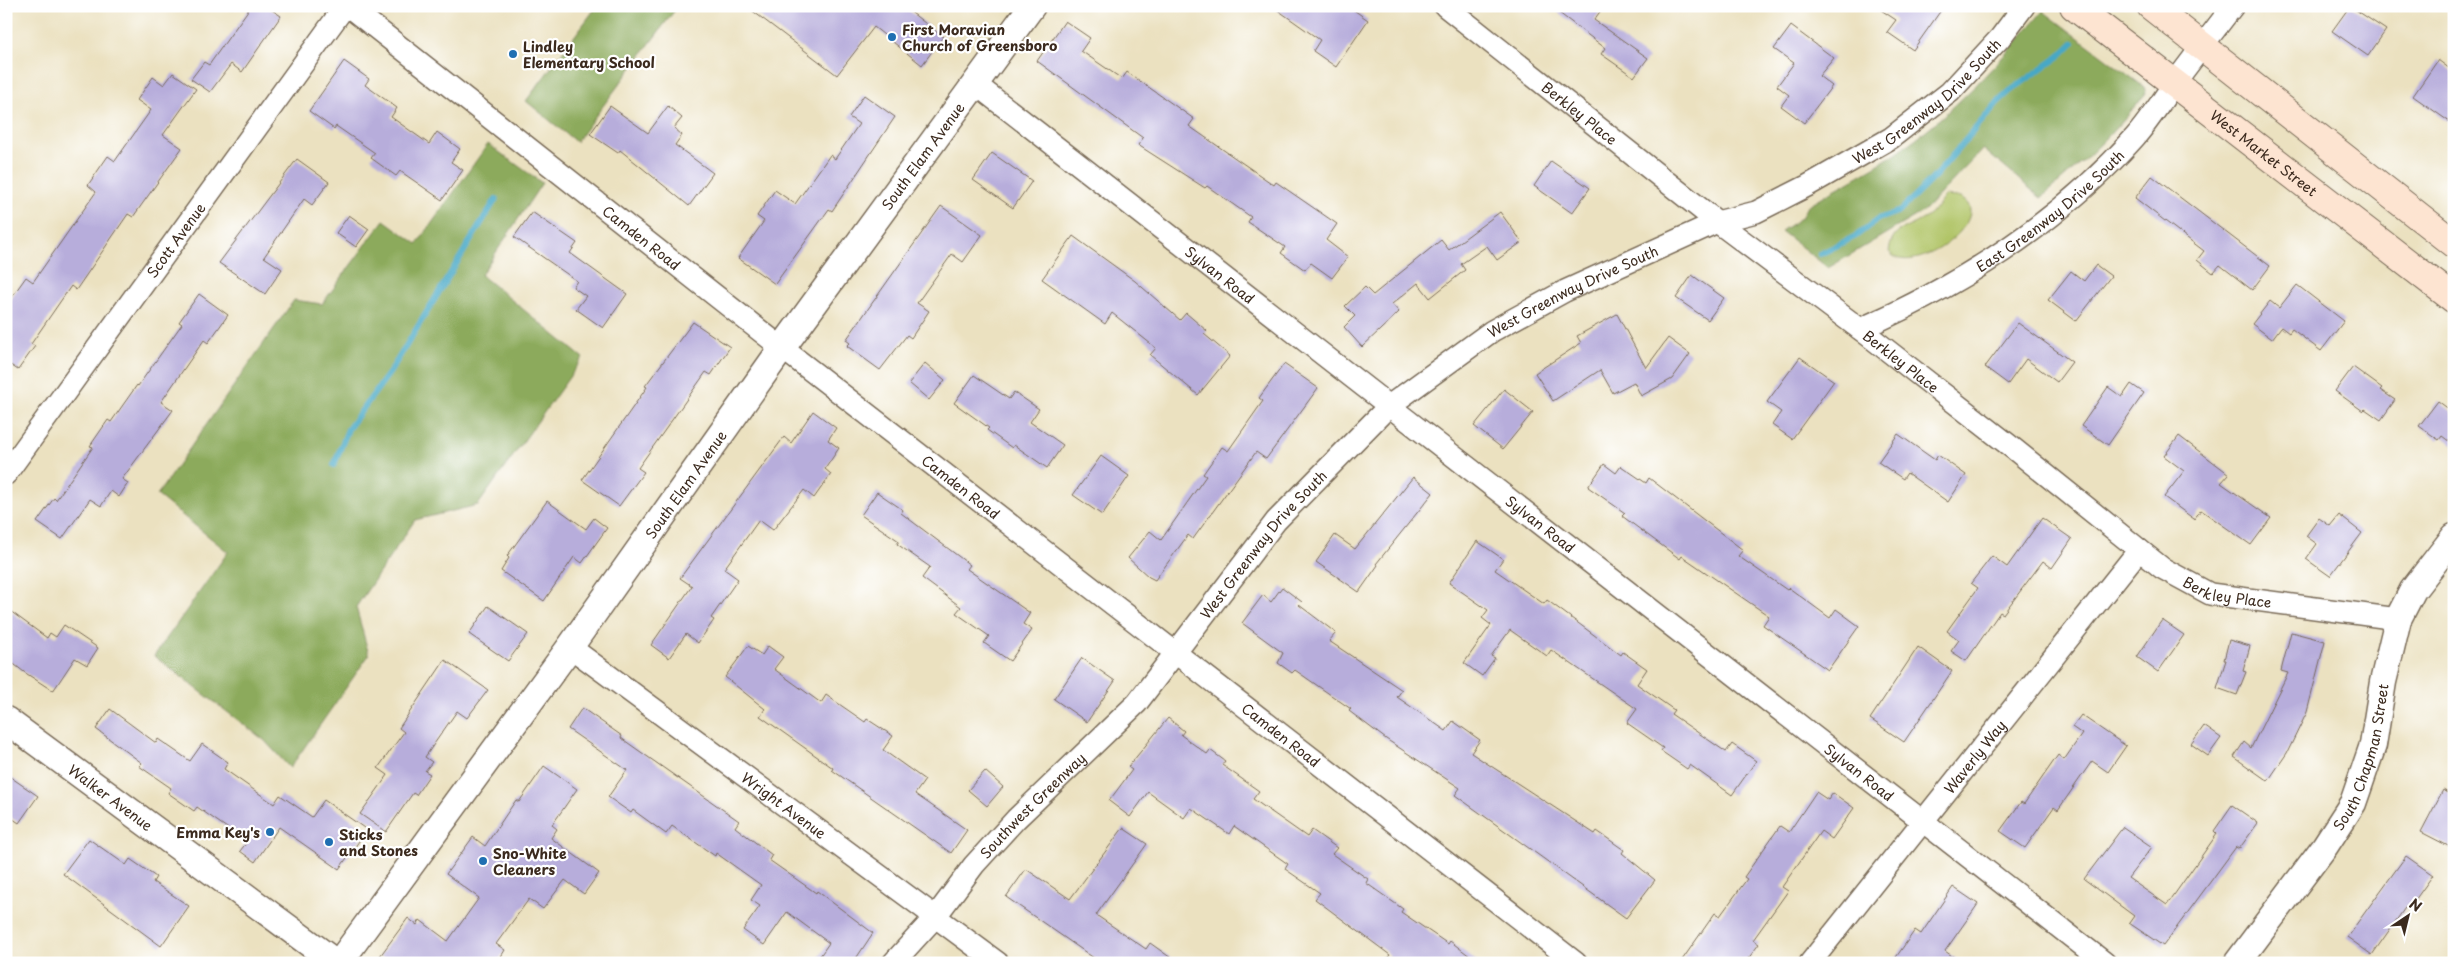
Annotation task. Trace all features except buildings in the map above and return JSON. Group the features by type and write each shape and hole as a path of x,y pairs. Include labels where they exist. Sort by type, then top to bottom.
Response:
{"main road":[{"name":"West Market Street","path":"2074,6 2454,299"},
{"path":"2151,6 2454,244"}],"street":[{"name":"Camden Road","path":"347,6 782,348 1576,963"},
{"name":"Scott Avenue","path":"6,474 347,6"},
{"name":"South Elam Avenue","path":"338,963 570,647 782,348 1032,6"},
{"name":"Berkley Place","path":"1445,6 1717,222 1860,329 2014,449 2162,568 2210,594 2398,620"},
{"name":"West Greenway Drive South","path":"1176,652 1276,521 1389,406 1492,330 1565,291 1717,222 1756,212 1807,186 1891,138 1950,92 2000,38 2024,6"},
{"name":"East Greenway Drive South","path":"1860,329 1902,310 1957,280 2030,233 2086,186 2136,136 2233,6"},
{"name":"Sylvan Road","path":"974,83 2106,963"},
{"name":"South Chapman Street","path":"2237,963 2325,846 2353,803 2373,745 2383,682 2398,620 2414,590 2454,537"},
{"name":"Waverly Way","path":"1810,963 2139,550"},
{"name":"Wright Avenue","path":"570,647 998,963"},
{"name":"Southwest Greenway","path":"893,963 936,916 974,865 1016,819 1137,703 1176,652"},
{"name":"Walker Avenue","path":"6,720 338,963"}],"green space":[{"path":"597,6 678,6 576,142 526,101"},
{"path":"2043,11 2144,87 2146,93 2083,161 2041,198 1983,149 1924,211 1828,268 1781,231 1801,218 1807,206 1885,160 1917,138 1974,87"},
{"path":"488,144 542,183 481,275 583,358 478,505 415,520 356,607 369,655 290,768 264,740 154,656 228,552 157,495 294,300 322,304 384,220 417,244"},
{"path":"1945,196 1960,198 1969,206 1969,218 1961,230 1948,243 1932,253 1916,259 1901,259 1889,252 1893,238 1897,234 1929,215"}],"waterway":[{"path":"1820,254 1856,236 1878,219 1900,211 1935,176 1998,102 2010,91 2061,55 2073,43"},
{"path":"334,465 348,429 390,372 496,199"}],"place":[{"name":"First Moravian Church of Greensboro","path":"892,37"},
{"name":"Lindley Elementary School","path":"513,54"},
{"name":"Emma Key's","path":"270,832"},
{"name":"Sticks and Stones","path":"329,842"},
{"name":"Sno-White Cleaners","path":"483,861"}]}
